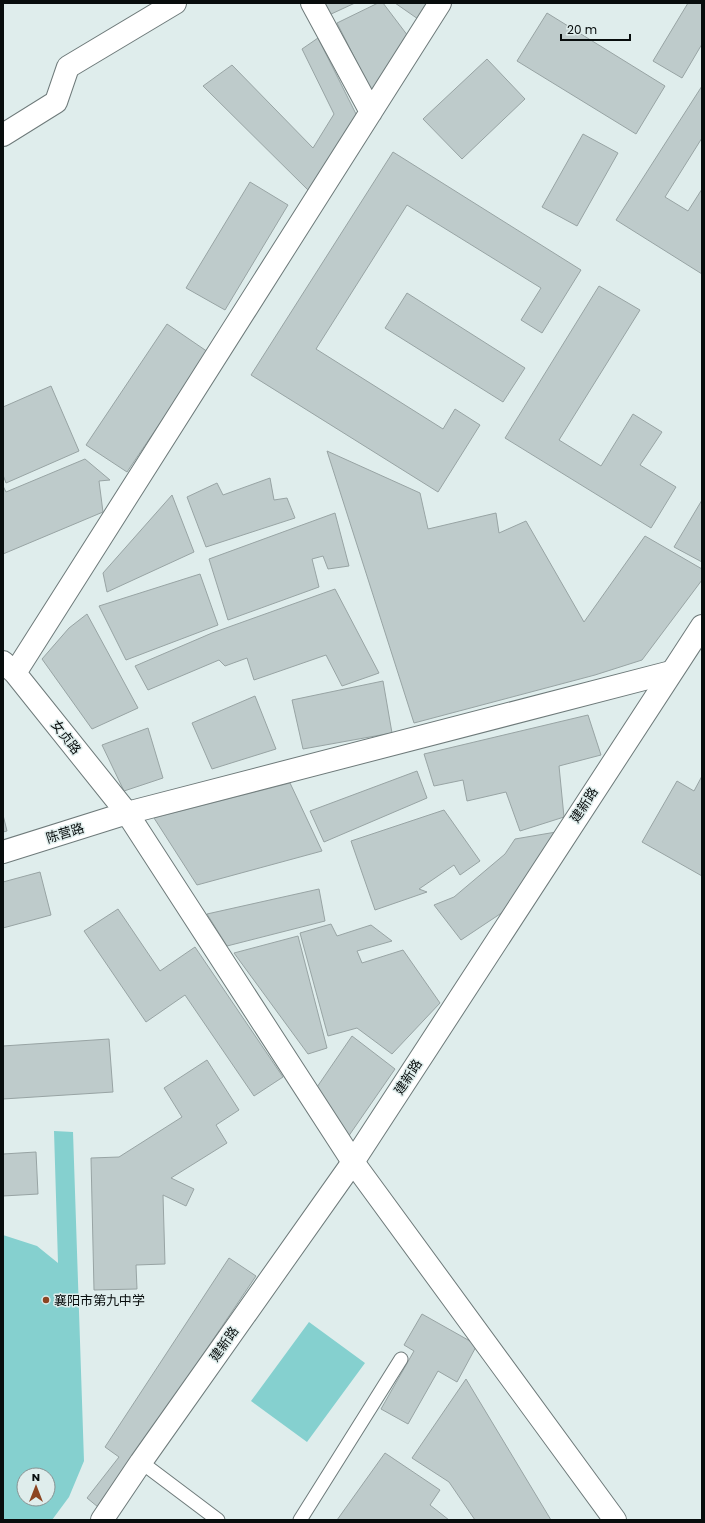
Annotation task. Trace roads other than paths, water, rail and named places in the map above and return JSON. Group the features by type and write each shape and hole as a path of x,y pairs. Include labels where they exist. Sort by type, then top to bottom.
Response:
{"street":[{"path":"3,135 56,102 68,67 175,3"},
{"path":"312,3 371,112"},
{"path":"9,667 371,112 440,3"},
{"name":"建新路","path":"102,1520 141,1462 353,1162 702,626"},
{"name":"女贞路","path":"9,667 126,813 353,1162 615,1520"},
{"name":"陈营路","path":"3,852 126,813 671,672"}],"lane":[{"path":"300,1520 402,1359"},
{"path":"141,1462 218,1520"}],"place":[{"name":"襄阳市第九中学","path":"46,1300"}]}
